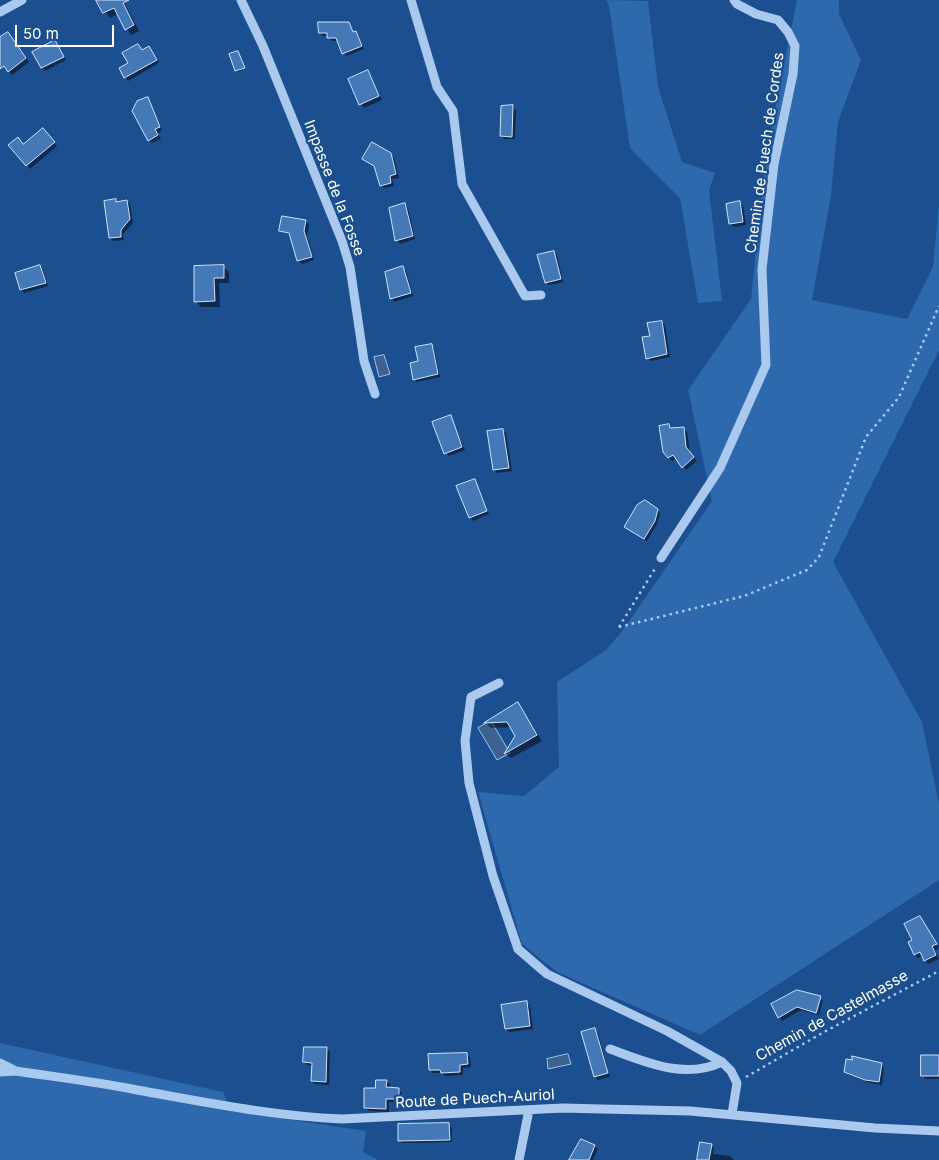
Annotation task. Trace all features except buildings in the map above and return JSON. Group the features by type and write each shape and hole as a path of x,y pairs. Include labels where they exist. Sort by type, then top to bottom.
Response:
{"street":[{"path":"0,12 22,0"},
{"name":"Impasse de la Fosse","path":"241,0 264,46 342,241 350,268 364,361 375,394"},
{"path":"411,0 437,87 453,111 462,184 525,296 541,295"},
{"name":"Chemin de Puech de Cordes","path":"662,558 720,468 766,364 762,269 774,164 793,74 795,46 788,32 778,20 756,14 737,4 734,0"},
{"path":"499,683 471,697 466,741 469,782 493,876 518,949 547,974 667,1031 722,1062 731,1071 737,1082 732,1114"},
{"path":"610,1050 660,1067 695,1070 722,1062"},
{"path":"0,1063 16,1071"},
{"path":"0,1072 16,1071"},
{"name":"Route de Puech-Auriol","path":"16,1071 136,1089 250,1111 311,1118 342,1119 529,1110 602,1109 732,1114 875,1128 939,1131"},
{"path":"519,1160 529,1110"}],"path":[{"path":"662,558 620,628 744,596 807,570 819,557 866,437 899,397 939,306"},
{"name":"Chemin de Castelmasse","path":"737,1082 824,1032 939,971"}],"shaded area":[{"path":"606,0 648,1 658,87 682,162 715,173 709,190 722,301 698,303 680,198 630,148 609,6"},
{"path":"797,0 839,0 839,14 861,60 838,122 831,195 812,300 907,319 933,267 939,203 939,350 833,562 922,722 939,804 939,880 700,1035 557,972 522,944 478,792 524,796 559,767 557,682 606,650 623,630 712,501 688,390 751,299 765,161"},
{"path":"384,355 390,374 379,377 374,357"},
{"path":"491,721 510,753 497,760 478,728"},
{"path":"0,1043 223,1092 231,1111 366,1131 363,1152 378,1160 0,1160"},
{"path":"568,1054 571,1064 548,1069 547,1059"}]}
